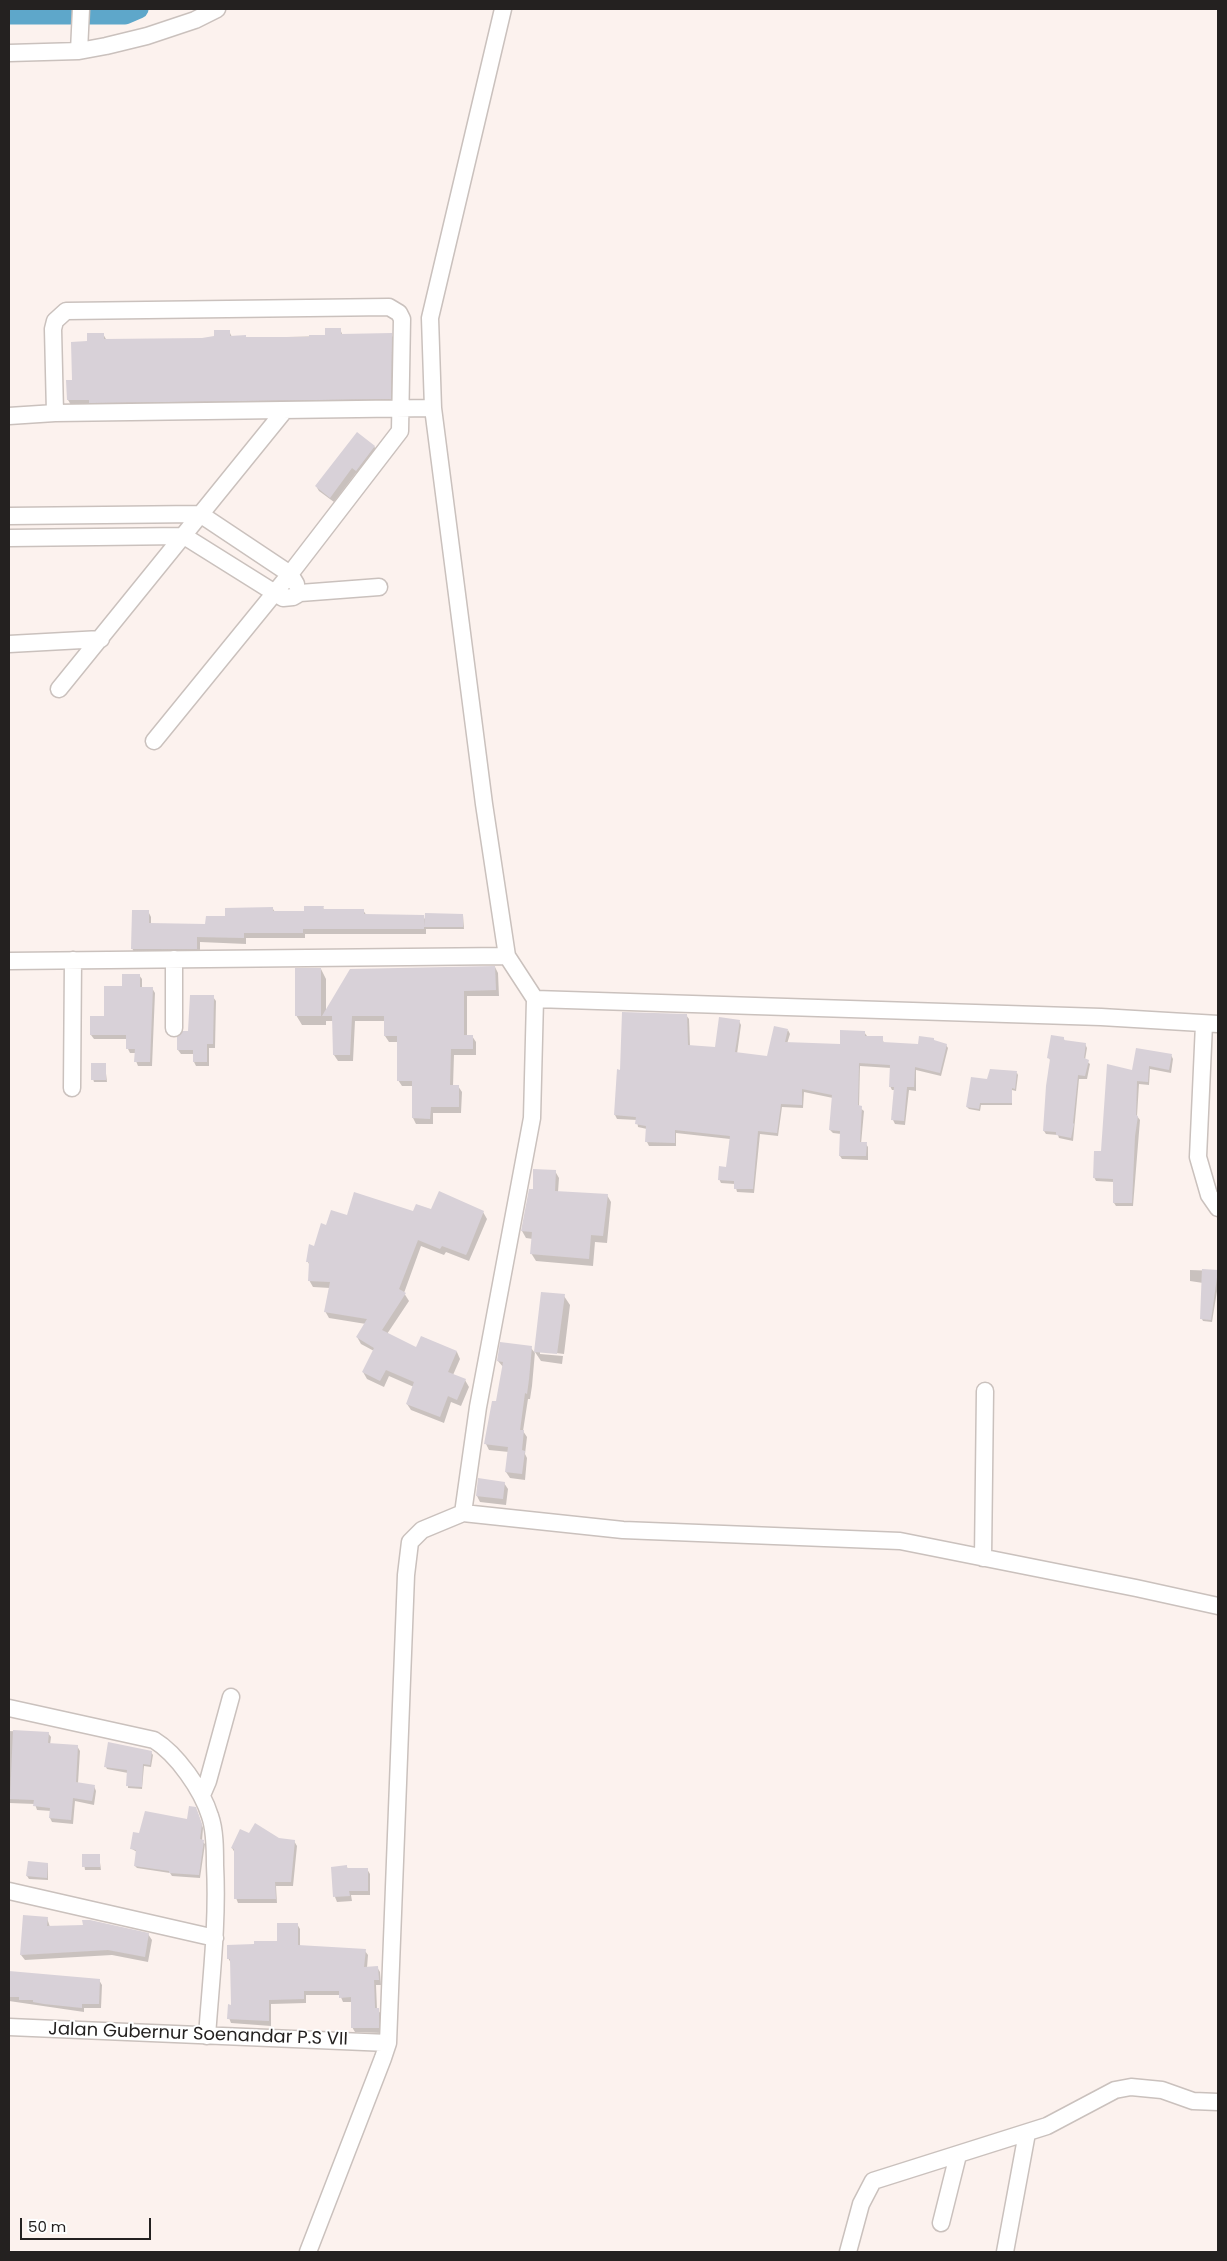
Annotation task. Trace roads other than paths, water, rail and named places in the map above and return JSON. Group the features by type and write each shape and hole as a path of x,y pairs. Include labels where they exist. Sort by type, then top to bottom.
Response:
{"street":[{"path":"80,43 81,9"},
{"path":"9,53 147,36 195,20 217,9"},
{"path":"464,1513 478,1407 532,1118 535,999 507,956 484,804 433,408 430,318 503,9"},
{"path":"55,413 53,329 55,321 60,315 73,311 389,307 395,309 402,319 399,432 290,574 154,740"},
{"path":"9,416 55,413 433,408"},
{"path":"59,689 285,410"},
{"path":"9,516 200,514 290,574 300,593"},
{"path":"9,538 184,536 274,592 288,598 300,593 379,587"},
{"path":"9,644 101,639"},
{"path":"9,961 507,956"},
{"path":"174,959 174,1028"},
{"path":"72,960 72,1088"},
{"path":"535,999 1081,1017 1211,1024 1198,1157 1209,1194 1218,1208"},
{"path":"983,1558 985,1391"},
{"path":"308,2252 384,2058 388,2043 406,1575 410,1542 422,1530 464,1513 623,1530 900,1542 1218,1606"},
{"path":"207,2036 214,1938 215,1850 205,1788 231,1697"},
{"path":"9,1708 146,1737 163,1746 190,1780 205,1788"},
{"path":"9,1891 214,1938"},
{"name":"Jalan Gubernur Soenandar P.S VII","path":"9,2027 388,2043"},
{"path":"848,2252 861,2204 873,2181 1047,2126 1115,2090 1131,2087 1162,2090 1193,2101 1218,2102"},
{"path":"1005,2252 1027,2133"},
{"path":"941,2223 958,2155"}],"waterway":[{"path":"9,15 125,15 139,9"}]}
